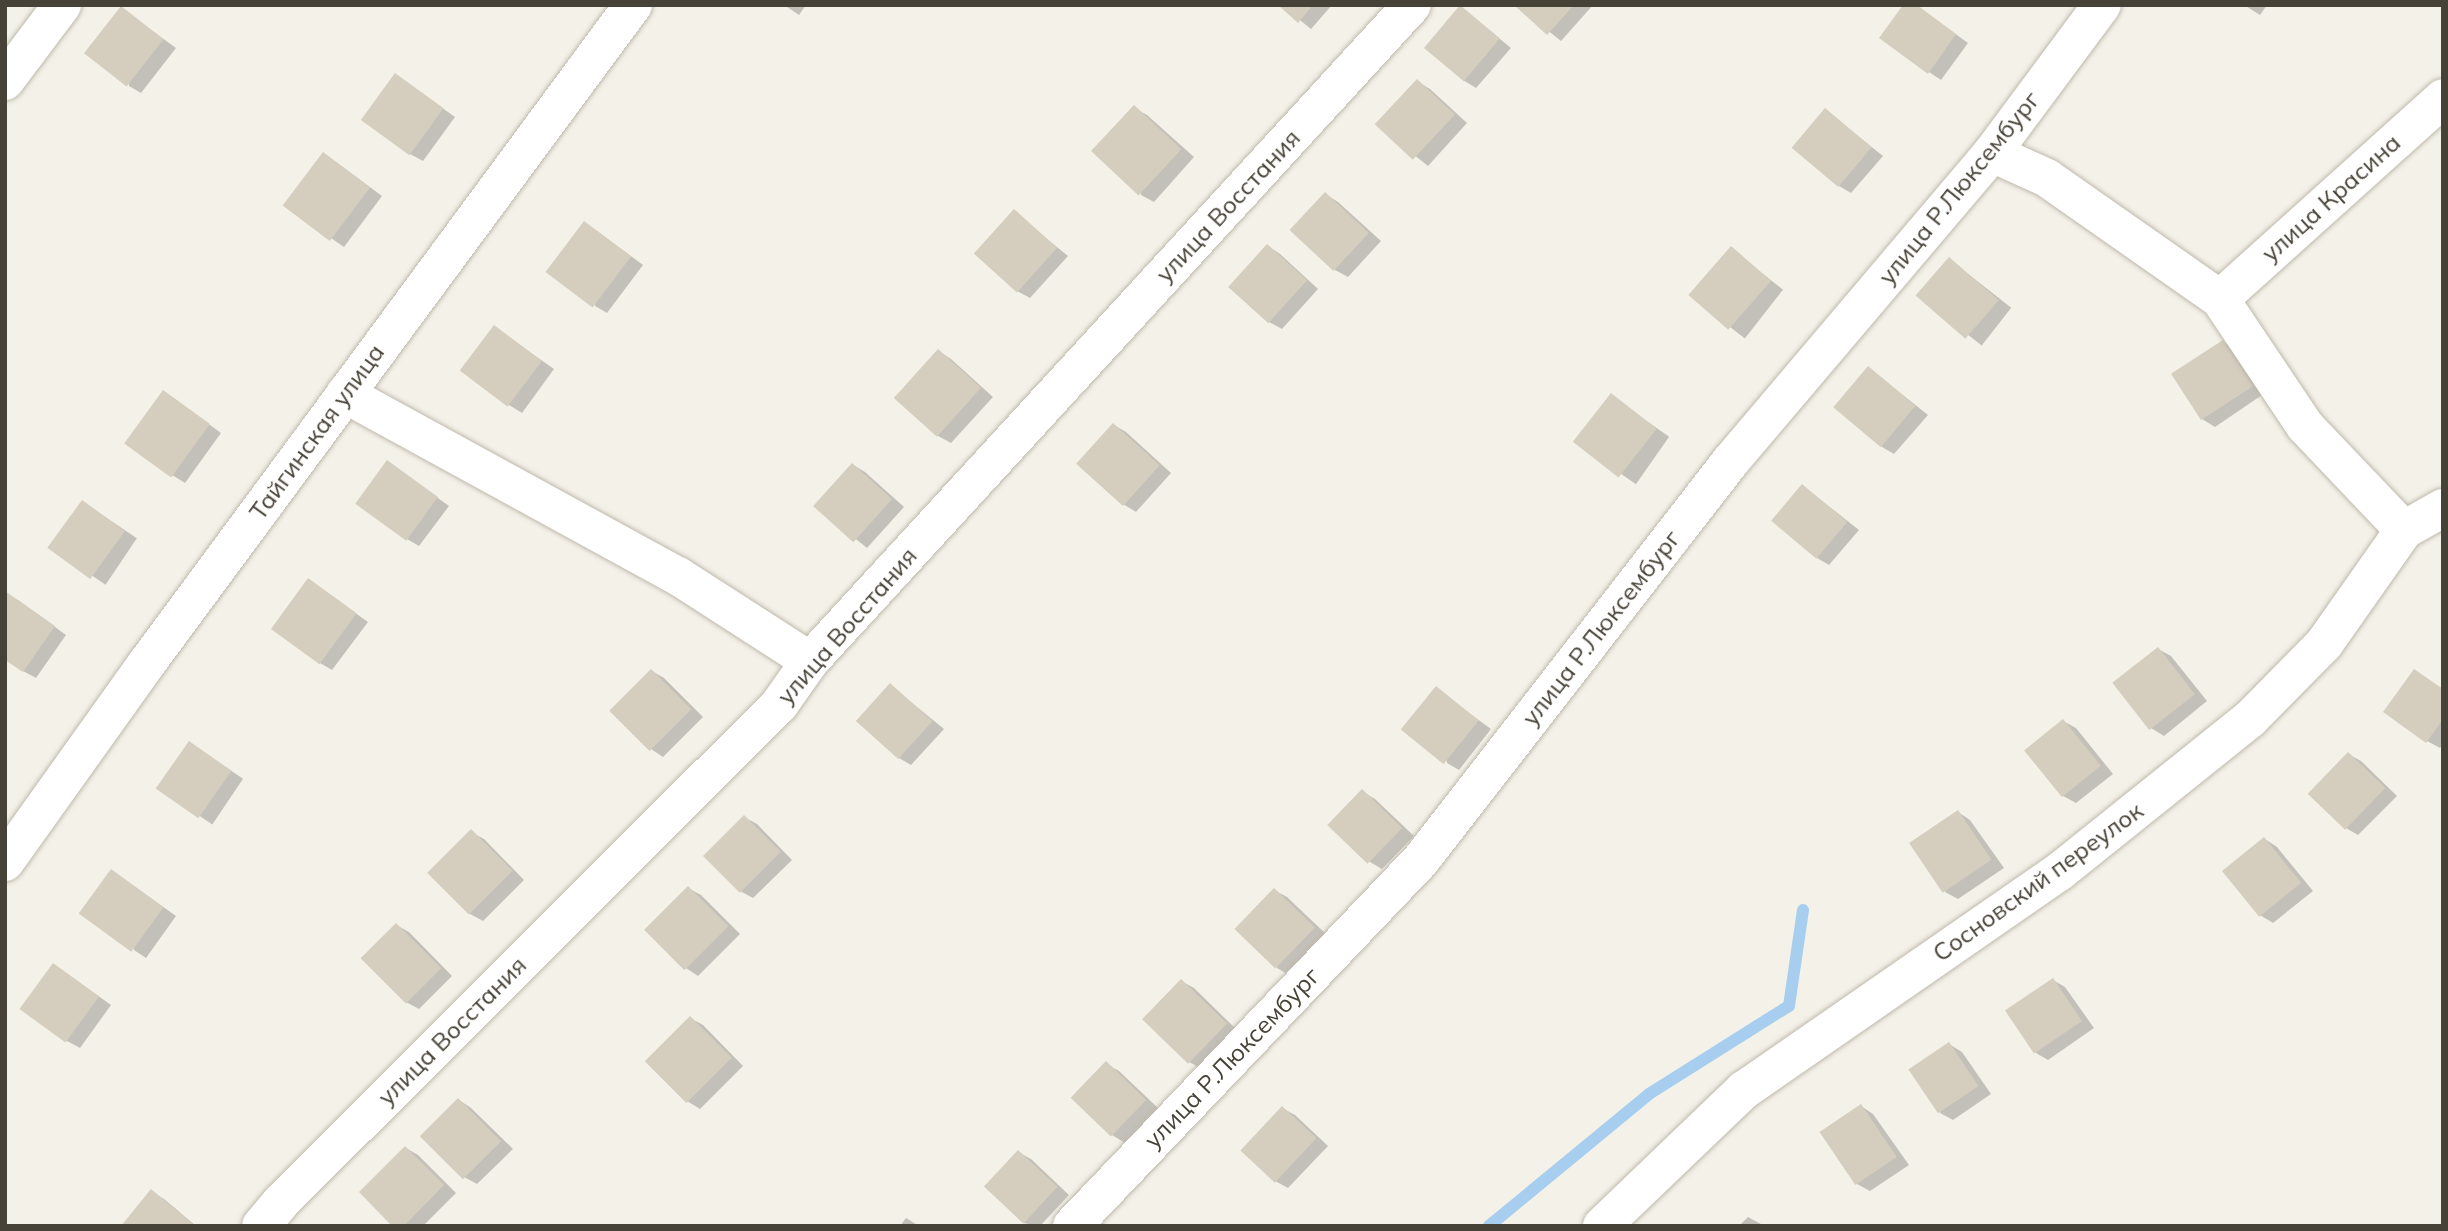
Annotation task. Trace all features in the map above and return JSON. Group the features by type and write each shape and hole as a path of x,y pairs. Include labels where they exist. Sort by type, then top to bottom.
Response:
{"street":[{"path":"5,81 62,5"},
{"name":"Тайгинская улица","path":"5,862 147,663 633,5"},
{"name":"улица Восстания","path":"261,1226 281,1202 779,705 810,661 1412,5"},
{"name":"улица Р.Люксембург","path":"1072,1226 1421,860 1730,461 1992,153 2102,5"},
{"name":"улица Красина","path":"2220,299 2443,98"},
{"path":"1992,153 2047,178 2220,299 2305,426 2404,530"},
{"path":"345,394 678,576 810,661"},
{"name":"Сосновский переулок","path":"1602,1226 1744,1090 2059,872 2250,719 2324,644 2404,530 2443,508"}],"building":[{"path":"1278,5 1313,5 1298,23"},
{"path":"1460,5 1500,38 1464,81 1424,48"},
{"path":"1514,5 1574,5 1547,35"},
{"path":"1903,5 1917,5 1956,34 1928,74 1879,38"},
{"path":"121,6 164,39 127,87 84,53"},
{"path":"395,73 444,108 409,155 361,120"},
{"path":"1417,79 1455,114 1413,160 1375,124"},
{"path":"1134,105 1182,149 1139,195 1091,151"},
{"path":"1825,108 1872,147 1838,187 1792,148"},
{"path":"323,152 370,188 330,241 283,206"},
{"path":"1325,192 1369,233 1333,271 1290,230"},
{"path":"1014,209 1057,248 1017,292 974,254"},
{"path":"584,221 631,257 593,308 545,272"},
{"path":"1267,244 1307,280 1268,323 1228,287"},
{"path":"1731,246 1771,281 1728,330 1688,295"},
{"path":"1949,257 1999,300 1965,339 1916,295"},
{"path":"494,325 542,361 508,407 460,371"},
{"path":"2223,340 2253,386 2201,420 2171,374"},
{"path":"938,349 981,388 937,437 894,398"},
{"path":"1868,366 1915,406 1881,447 1833,407"},
{"path":"163,390 210,424 171,477 124,443"},
{"path":"1611,393 1657,429 1619,478 1573,442"},
{"path":"1113,423 1160,465 1123,506 1076,464"},
{"path":"387,460 438,497 406,541 355,504"},
{"path":"852,463 892,499 853,542 813,506"},
{"path":"1802,484 1847,522 1816,559 1771,521"},
{"path":"82,500 125,531 90,579 47,548"},
{"path":"308,578 357,613 320,664 271,629"},
{"path":"5,591 55,626 23,672 5,660"},
{"path":"2158,647 2195,694 2149,730 2112,683"},
{"path":"651,669 691,709 650,751 609,711"},
{"path":"2414,669 2443,689 2443,719 2426,743 2383,712"},
{"path":"890,683 932,721 898,759 856,721"},
{"path":"1436,686 1479,721 1444,764 1401,730"},
{"path":"2063,719 2101,766 2062,797 2024,750"},
{"path":"189,741 232,771 198,818 156,789"},
{"path":"2348,752 2385,788 2345,830 2308,794"},
{"path":"1362,789 1402,828 1368,864 1327,825"},
{"path":"1958,810 1992,860 1943,893 1909,843"},
{"path":"744,815 781,852 740,893 703,856"},
{"path":"471,829 513,871 469,915 427,873"},
{"path":"2264,837 2301,883 2259,917 2222,871"},
{"path":"111,869 164,907 131,952 79,913"},
{"path":"688,886 728,926 684,970 644,930"},
{"path":"1274,888 1315,928 1275,969 1234,929"},
{"path":"396,923 441,968 406,1004 361,958"},
{"path":"53,963 99,997 66,1043 19,1009"},
{"path":"2053,978 2082,1021 2034,1054 2005,1010"},
{"path":"1181,979 1227,1023 1188,1064 1142,1019"},
{"path":"690,1016 732,1058 686,1103 645,1061"},
{"path":"1949,1042 1979,1086 1938,1113 1908,1069"},
{"path":"1106,1061 1146,1100 1111,1137 1071,1098"},
{"path":"458,1098 501,1141 463,1179 420,1136"},
{"path":"1861,1104 1897,1157 1855,1185 1820,1132"},
{"path":"1282,1106 1316,1138 1275,1183 1240,1151"},
{"path":"405,1146 444,1185 404,1226 392,1226 359,1192"},
{"path":"1018,1150 1057,1187 1023,1223 984,1187"},
{"path":"151,1189 195,1226 121,1226"}],"waterway":[{"path":"1489,1226 1649,1094 1789,1006 1803,910"}]}
